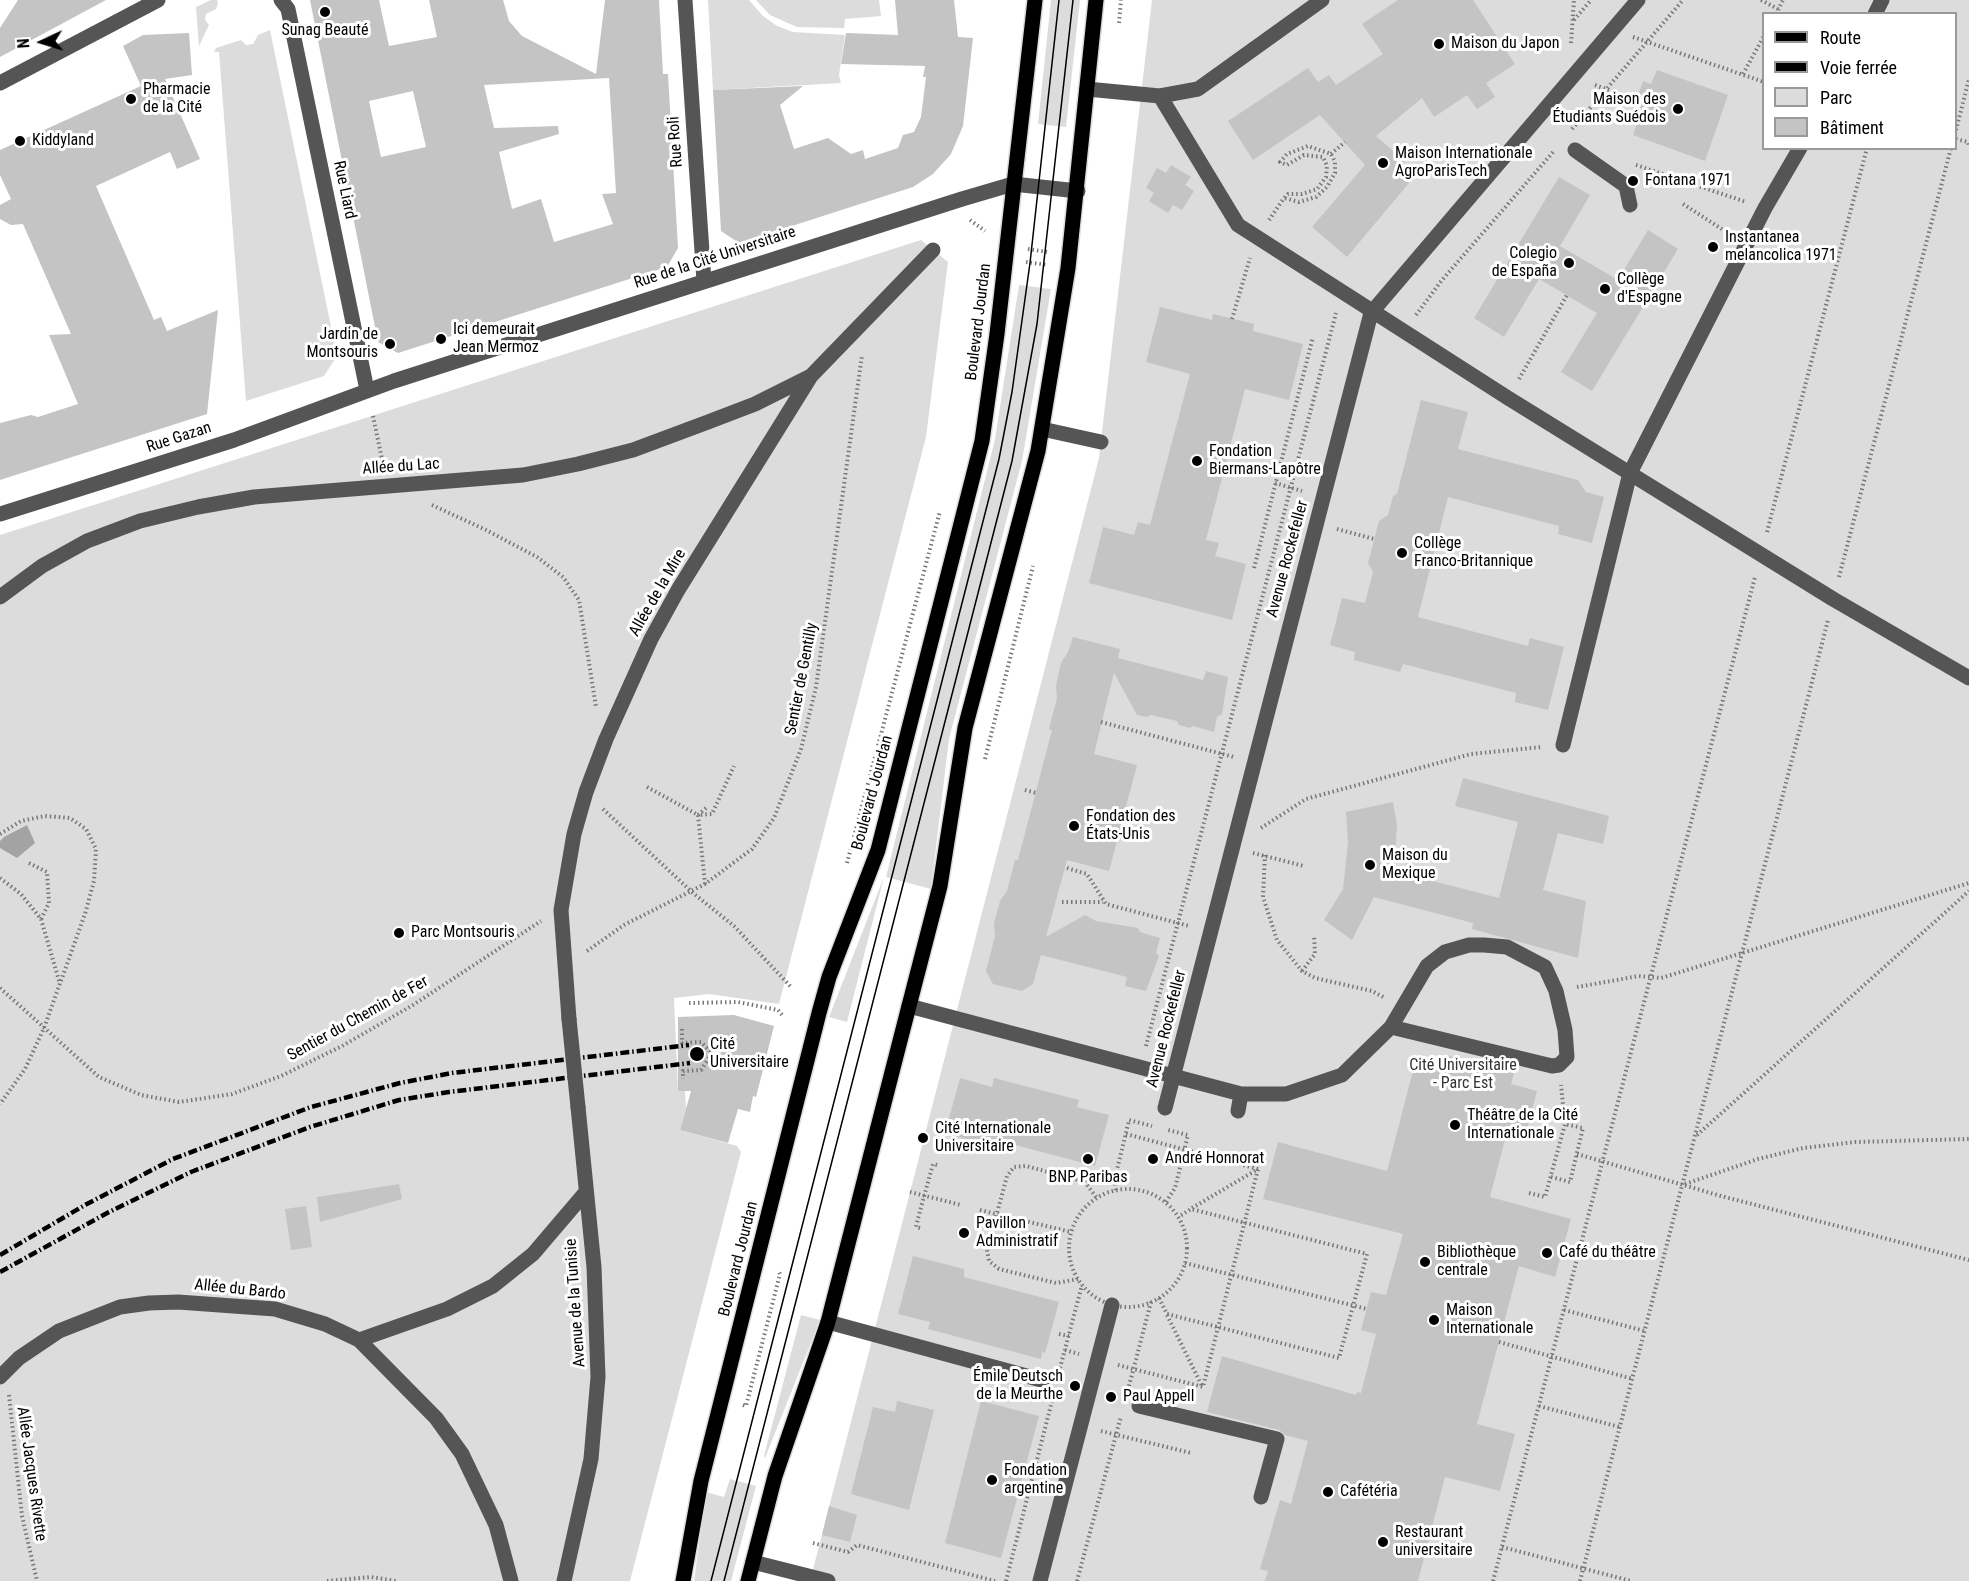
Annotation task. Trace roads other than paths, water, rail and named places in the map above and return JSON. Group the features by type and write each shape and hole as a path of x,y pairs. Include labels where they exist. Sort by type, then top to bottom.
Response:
{"main road":[{"name":"Boulevard Jourdan","path":"682,1581 701,1480 819,1013 829,977 878,850 982,441 997,334 1035,0"},
{"path":"748,1581 775,1476 828,1322 940,886 965,728 1042,429 1078,191 1096,0"}],"street":[{"path":"0,83 158,0"},
{"name":"Rue Liard","path":"281,0 288,9 367,390"},
{"name":"Rue Roli","path":"686,0 704,281"},
{"path":"1087,89 1160,96 1198,90 1322,0"},
{"name":"Avenue Rockefeller","path":"1165,1108 1371,313 1638,0"},
{"path":"1160,96 1238,225 1256,238 1371,313 1833,599 1969,678"},
{"path":"1575,150 1626,186 1630,205"},
{"path":"1563,745 1630,473 1746,244 1799,150"},
{"name":"Rue de la Cité Universitaire","path":"367,390 1013,184 1078,191"},
{"name":"Allée de la Mire","path":"569,1019 561,910 574,834 586,792 606,739 651,639 678,590 811,376 933,250"},
{"name":"Allée du Lac","path":"0,597 42,566 87,542 140,521 254,497 523,475 578,464 633,450 708,422 755,404 811,376"},
{"name":"Rue Gazan","path":"0,514 234,440 367,390"},
{"path":"1042,429 1101,442"},
{"path":"909,1006 1241,1094 1286,1094 1342,1075 1391,1027 1427,966 1445,952 1469,945 1507,947 1537,961 1551,975 1556,991 1567,1057 1559,1065 1537,1063 1391,1027"},
{"name":"Avenue de la Tunisie","path":"564,1581 588,1478 598,1377 594,1267 569,1019"},
{"path":"1238,1111 1241,1094"},
{"path":"511,1581 496,1525 462,1454 436,1418 359,1340 447,1309 493,1286 534,1254 585,1193"},
{"name":"Allée du Bardo","path":"3,1374 39,1343 59,1331 120,1307 149,1303 178,1302 275,1309 325,1324 359,1340"},
{"path":"1040,1581 1112,1305"},
{"path":"828,1322 1052,1377"},
{"path":"1139,1406 1277,1439 1261,1497"},
{"path":"753,1562 828,1581"}],"tunnel":[{"path":"1045,1381 1139,1406"}],"tram line":[{"path":"711,1581 999,459 1012,392 1030,263 1059,0"},
{"path":"724,1581 1012,461 1037,324 1073,0"}],"railway":[{"path":"0,1255 85,1205 173,1159 311,1107 400,1083 452,1073 689,1045"},
{"path":"0,1272 109,1212 191,1172 310,1127 399,1100 690,1063"}],"place":[{"name":"Sunag Beauté","path":"325,12"},
{"name":"Maison du Japon","path":"1439,44"},
{"name":"Pharmacie de la Cité","path":"131,99"},
{"name":"Maison des Étudiants Suédois","path":"1678,109"},
{"name":"Kiddyland","path":"20,141"},
{"name":"Maison Internationale AgroParisTech","path":"1383,163"},
{"name":"Fontana 1971","path":"1633,181"},
{"name":"Instantanea melancolica 1971","path":"1713,247"},
{"name":"Colegio de España","path":"1569,263"},
{"name":"Collège d'Espagne","path":"1605,289"},
{"name":"Ici demeurait Jean Mermoz","path":"441,339"},
{"name":"Jardin de Montsouris","path":"390,344"},
{"name":"Fondation Biermans-Lapôtre","path":"1197,461"},
{"name":"Collège Franco-Britannique","path":"1402,553"},
{"name":"Fondation des États-Unis","path":"1074,826"},
{"name":"Maison du Mexique","path":"1370,865"},
{"name":"Parc Montsouris","path":"399,933"},
{"name":"Cité Universitaire","path":"697,1054"},
{"name":"Théâtre de la Cité Internationale","path":"1455,1125"},
{"name":"Cité Internationale Universitaire","path":"923,1138"},
{"name":"BNP Paribas","path":"1088,1159"},
{"name":"André Honnorat","path":"1153,1159"},
{"name":"Pavillon Administratif","path":"964,1233"},
{"name":"Café du théâtre","path":"1547,1253"},
{"name":"Bibliothèque centrale","path":"1425,1262"},
{"name":"Maison Internationale","path":"1434,1320"},
{"name":"Émile Deutsch de la Meurthe","path":"1075,1386"},
{"name":"Paul Appell","path":"1111,1397"},
{"name":"Fondation argentine","path":"992,1480"},
{"name":"Cafétéria","path":"1328,1492"},
{"name":"Restaurant universitaire","path":"1383,1542"}],"park label":[{"name":"Cité Universitaire - Parc Est","path":"1463,1075"}]}
